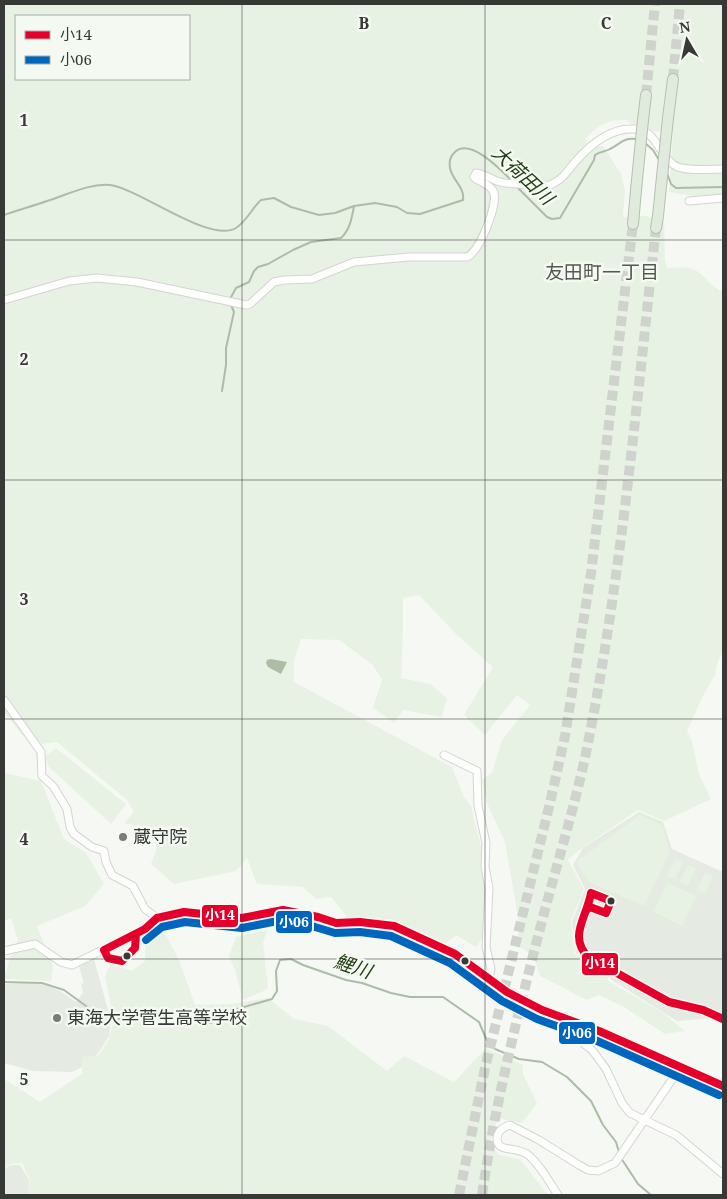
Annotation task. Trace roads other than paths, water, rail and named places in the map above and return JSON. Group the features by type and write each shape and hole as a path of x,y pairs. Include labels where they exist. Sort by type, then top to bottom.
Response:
{"highway":[{"path":"656,228 673,79"},
{"path":"633,224 646,95"}],"street":[{"path":"4,300 69,281 96,278 137,282 246,305 250,304 274,282 312,279 354,262 409,257 463,258 474,252 490,218 494,204 492,189 476,179 474,174 480,173 501,183 544,186 556,182 597,141 613,132 626,129 637,129 651,135 667,157 677,166 688,169 723,169"},
{"path":"689,201 723,198"},
{"path":"4,700 41,752 42,776 52,786 67,809 70,827 74,834 92,847 104,851 106,862 112,875 133,886 144,909 157,918"},
{"path":"444,755 477,771 478,806 486,843 485,867 490,888 486,947 491,969 489,978"},
{"path":"588,909 578,934 581,949 588,957 669,1002 683,1007 702,1009 723,1019"},
{"path":"4,951 35,944 61,962 72,965 145,929 157,918 184,912 242,918 283,910 318,917 336,923 360,922 394,926 455,954 508,992 542,1010 586,1026 723,1086"},
{"path":"542,1010 549,1018 592,1050 602,1063 622,1104 630,1113 676,1135 723,1174"},
{"path":"579,1040 586,1026"},
{"path":"558,1195 528,1155 519,1150 503,1149 498,1145 499,1131 504,1126 510,1125 531,1135 588,1170 598,1171 615,1163 680,1068"}],"waterway":[{"name":"大荷田川","path":"517,187 547,217 552,219 560,218 594,160 595,155 625,140 636,139"},
{"name":"大荷田川","path":"645,143 653,150 659,160"},
{"name":"大荷田川","path":"4,215 78,190 102,185 123,189 193,222 210,229 224,231 240,225 261,200 274,198 291,207 319,215 375,203 397,207 407,213 420,214 463,200 462,191 451,172 450,166 452,156 460,149 476,151 512,181"},
{"name":"大荷田川","path":"667,173 671,184 676,188 723,187"},
{"path":"230,299 236,288 249,282 258,267 268,264 311,242 341,238 349,227 354,206"},
{"path":"222,391 226,365 226,348 234,312 231,305"},
{"name":"鯉川","path":"4,982 42,983 64,990 97,1014 124,1020 173,1011 192,1019 210,1023 227,1017 237,1009 272,999 277,991 276,971 280,960 291,959 346,980 362,983 391,993 410,997 443,997 479,1022 487,1041 495,1049 519,1059 542,1062 567,1077 591,1101 603,1125 616,1142 619,1152"},
{"name":"鯉川","path":"621,1158 638,1184 651,1195"}],"tunnel":[{"path":"646,95 655,4"},
{"path":"673,79 680,4"},
{"path":"459,1195 485,1068 565,736 591,573 633,224"},
{"path":"482,1195 494,1122 510,1050 580,780 601,675 628,484 656,228"}],"place":[{"name":"蔵守院","path":"123,837"},
{"name":"東海大学菅生高等学校","path":"57,1018"}],"district":[{"name":"友田町一丁目","path":"602,272"}]}
